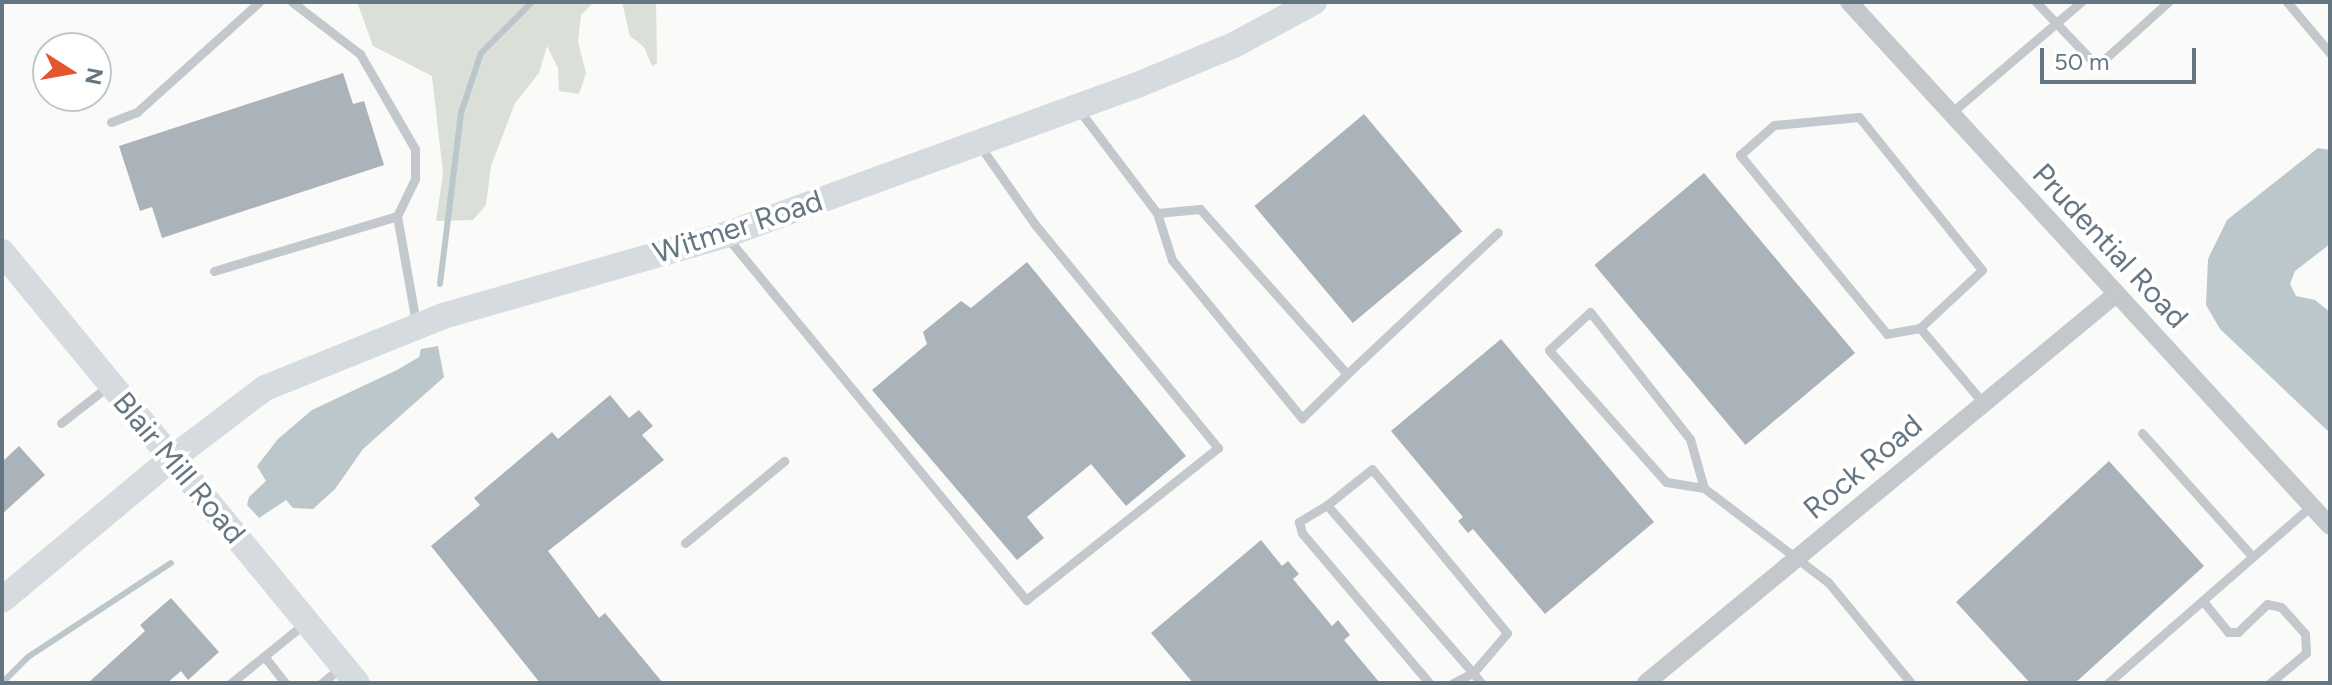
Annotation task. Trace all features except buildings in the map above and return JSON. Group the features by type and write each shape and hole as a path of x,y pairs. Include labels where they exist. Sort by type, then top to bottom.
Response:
{"street":[{"name":"Witmer Road","path":"2,600 170,460 265,388 417,326 725,235 1077,107 1234,45 1314,2"},
{"name":"Prudential Road","path":"1849,2 2330,526"},
{"name":"Blair Mill Road","path":"2,252 170,460 308,621 340,677"},
{"name":"Rock Road","path":"1646,683 2116,294"}],"lane":[{"path":"111,122 137,112 259,2"},
{"path":"292,2 360,54 415,149 415,179 397,216 417,326"},
{"path":"2036,2 2097,66 2168,2"},
{"path":"1951,113 2081,2"},
{"path":"2287,2 2330,53"},
{"path":"1077,107 1157,213 1172,260 1302,418 1498,232"},
{"path":"1859,117 1982,270 1920,328 1887,334 1740,155 1774,125 1859,117"},
{"path":"725,235 1026,600 1218,448 1034,223 978,143"},
{"path":"1157,213 1200,209 1347,374"},
{"path":"214,271 397,216"},
{"path":"1704,488 1690,439 1590,312 1549,350 1666,482 1704,488 1795,560 1828,582 1911,683"},
{"path":"1920,328 1984,404"},
{"path":"61,423 110,385"},
{"path":"2142,433 2253,557"},
{"path":"685,543 784,461"},
{"path":"1429,683 1302,533 1299,522 1327,505 1372,469 1507,633 1473,673 1453,683"},
{"path":"1327,505 1481,683"},
{"path":"2108,683 2311,506"},
{"path":"2203,601 2228,632 2238,632 2267,604 2281,607 2305,634 2306,653 2270,683"},
{"path":"231,683 308,621"},
{"path":"264,656 285,683"}],"shaded area":[{"path":"357,2 594,2 581,15 578,42 586,73 579,94 559,91 558,68 547,46 539,73 515,103 491,166 486,205 473,220 436,221 443,173 432,76 373,46"},
{"path":"622,2 656,2 657,63 652,66 644,47 630,36"},
{"path":"2318,148 2330,150 2330,244 2295,271 2290,284 2296,296 2315,300 2330,312 2330,433 2220,329 2206,305 2208,259 2227,220"},
{"path":"438,346 444,377 363,449 335,489 313,509 293,508 286,500 259,518 247,505 249,497 266,481 257,466 278,439 312,410 397,370 419,357 421,349"}],"waterway":[{"path":"440,284 461,113 481,53 532,2"},
{"path":"2,683 28,657 171,563"}]}
